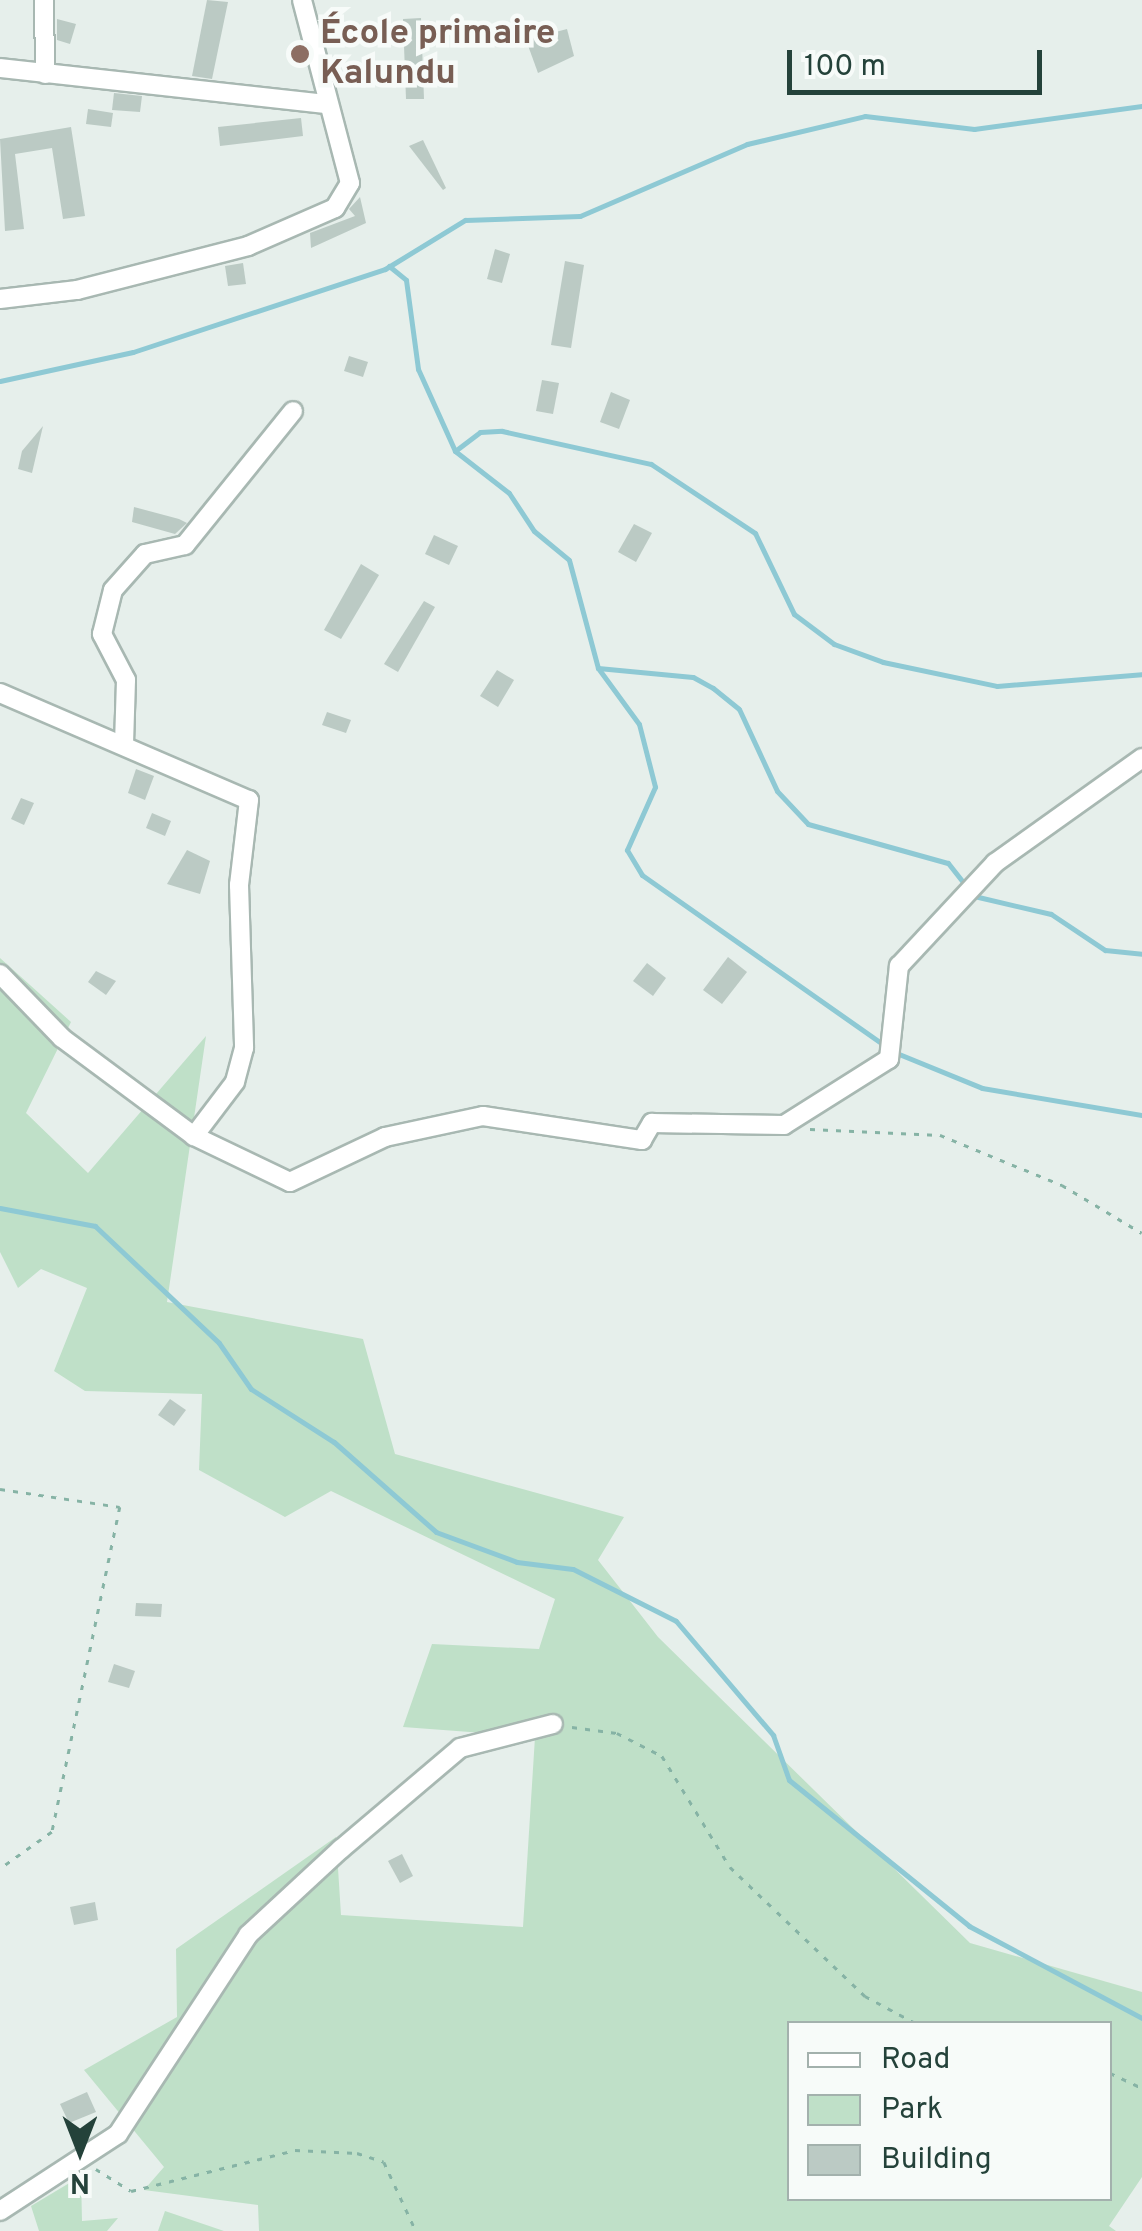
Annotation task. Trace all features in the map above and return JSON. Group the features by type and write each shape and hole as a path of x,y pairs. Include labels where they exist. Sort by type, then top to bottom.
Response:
{"street":[{"path":"44,0 45,74"},
{"path":"0,299 77,290 248,246 335,208 350,184 302,0"},
{"path":"0,68 328,104"},
{"path":"124,744 126,680 102,634 113,590 144,554 184,546 293,411"},
{"path":"0,693 248,800 240,885 244,1048 236,1082 194,1136"},
{"path":"0,974 62,1038 194,1136 290,1182 385,1137 483,1116 642,1140 652,1123 784,1125 888,1059 899,966 996,863 1142,758"},
{"path":"0,2211 87,2157 157,2084 248,1935 460,1748 554,1724"}],"path":[{"path":"784,1125 940,1135 1062,1185 1142,1233"},
{"path":"0,1488 120,1507 52,1832 0,1869"},
{"path":"554,1724 616,1732 662,1756 730,1867 865,1996 911,2021"},
{"path":"1112,2074 1142,2088"},
{"path":"87,2157 132,2191 295,2150 357,2153 384,2162 416,2231"}],"green space":[{"path":"0,958 71,1022 26,1113 88,1173 206,1036 167,1302 363,1339 395,1454 624,1517 598,1560 658,1637 970,1943 1142,1992 1142,2177 1109,2226 1116,2231 259,2231 258,2205 144,2190 164,2167 84,2070 177,2017 176,1949 336,1837 341,1915 523,1927 535,1737 403,1727 432,1644 539,1649 555,1599 331,1491 285,1517 199,1470 202,1394 85,1391 54,1371 87,1288 41,1269 18,1288 0,1252"},
{"path":"81,2176 82,2221 118,2218 107,2231 39,2231 31,2206"},
{"path":"165,2211 224,2231 158,2231"}],"building":[{"path":"207,0 228,2 212,79 192,76"},
{"path":"421,18 424,99 406,99 403,19"},
{"path":"57,19 76,24 70,44 57,40"},
{"path":"567,29 574,56 538,73 526,40"},
{"path":"114,93 142,96 140,112 112,110"},
{"path":"88,109 113,113 111,127 86,124"},
{"path":"301,118 303,136 220,146 218,127"},
{"path":"71,127 85,216 63,219 52,148 15,154 24,229 5,231 0,139"},
{"path":"423,140 446,188 443,190 409,146"},
{"path":"360,197 366,223 311,248 310,233 355,216 349,209"},
{"path":"495,249 510,254 502,283 487,279"},
{"path":"565,261 584,265 571,348 551,345"},
{"path":"243,263 246,284 228,286 225,266"},
{"path":"349,356 368,362 363,377 344,371"},
{"path":"542,380 559,383 553,414 536,411"},
{"path":"611,392 630,400 619,429 600,422"},
{"path":"43,426 32,473 18,469 22,451"},
{"path":"134,507 187,523 175,534 132,522"},
{"path":"634,524 652,533 636,562 618,552"},
{"path":"434,535 458,546 449,565 425,554"},
{"path":"361,564 379,575 341,639 324,630"},
{"path":"424,601 435,607 398,672 384,664"},
{"path":"497,670 514,680 498,707 480,696"},
{"path":"327,712 351,720 346,733 322,725"},
{"path":"136,769 154,776 145,800 128,793"},
{"path":"21,798 34,803 24,825 11,819"},
{"path":"152,813 171,821 165,836 146,828"},
{"path":"187,850 210,861 200,894 167,884"},
{"path":"728,957 747,972 722,1004 703,990"},
{"path":"647,963 666,978 653,996 633,981"},
{"path":"96,971 116,981 106,995 88,982"},
{"path":"170,1399 186,1410 174,1426 158,1415"},
{"path":"136,1603 162,1604 161,1617 135,1616"},
{"path":"114,1664 135,1671 129,1688 108,1682"},
{"path":"402,1854 413,1876 400,1883 388,1861"},
{"path":"95,1902 98,1920 74,1925 70,1907"},
{"path":"87,2092 96,2112 69,2123 60,2104"}],"waterway":[{"path":"0,381 133,352 385,269 465,220 580,216 747,144 865,116 974,129 1142,106"},
{"path":"389,266 406,280 418,369 455,451 509,493 534,531 569,560 598,668 639,724 655,787 627,850 642,875 885,1046"},
{"path":"455,451 480,432 502,431 651,464 755,533 794,614 834,644 883,662 997,686 1142,674"},
{"path":"598,668 693,677 713,688 739,709 777,791 808,824 948,863 974,896 1051,914 1105,950 1142,954"},
{"path":"894,1052 982,1088 1142,1115"},
{"path":"0,1208 95,1226 219,1343 251,1389 334,1442 436,1532 517,1562 573,1569 676,1621 773,1735 789,1780 969,1926 1142,2018"}],"place":[{"name":"École primaire Kalundu","path":"300,54"}]}
